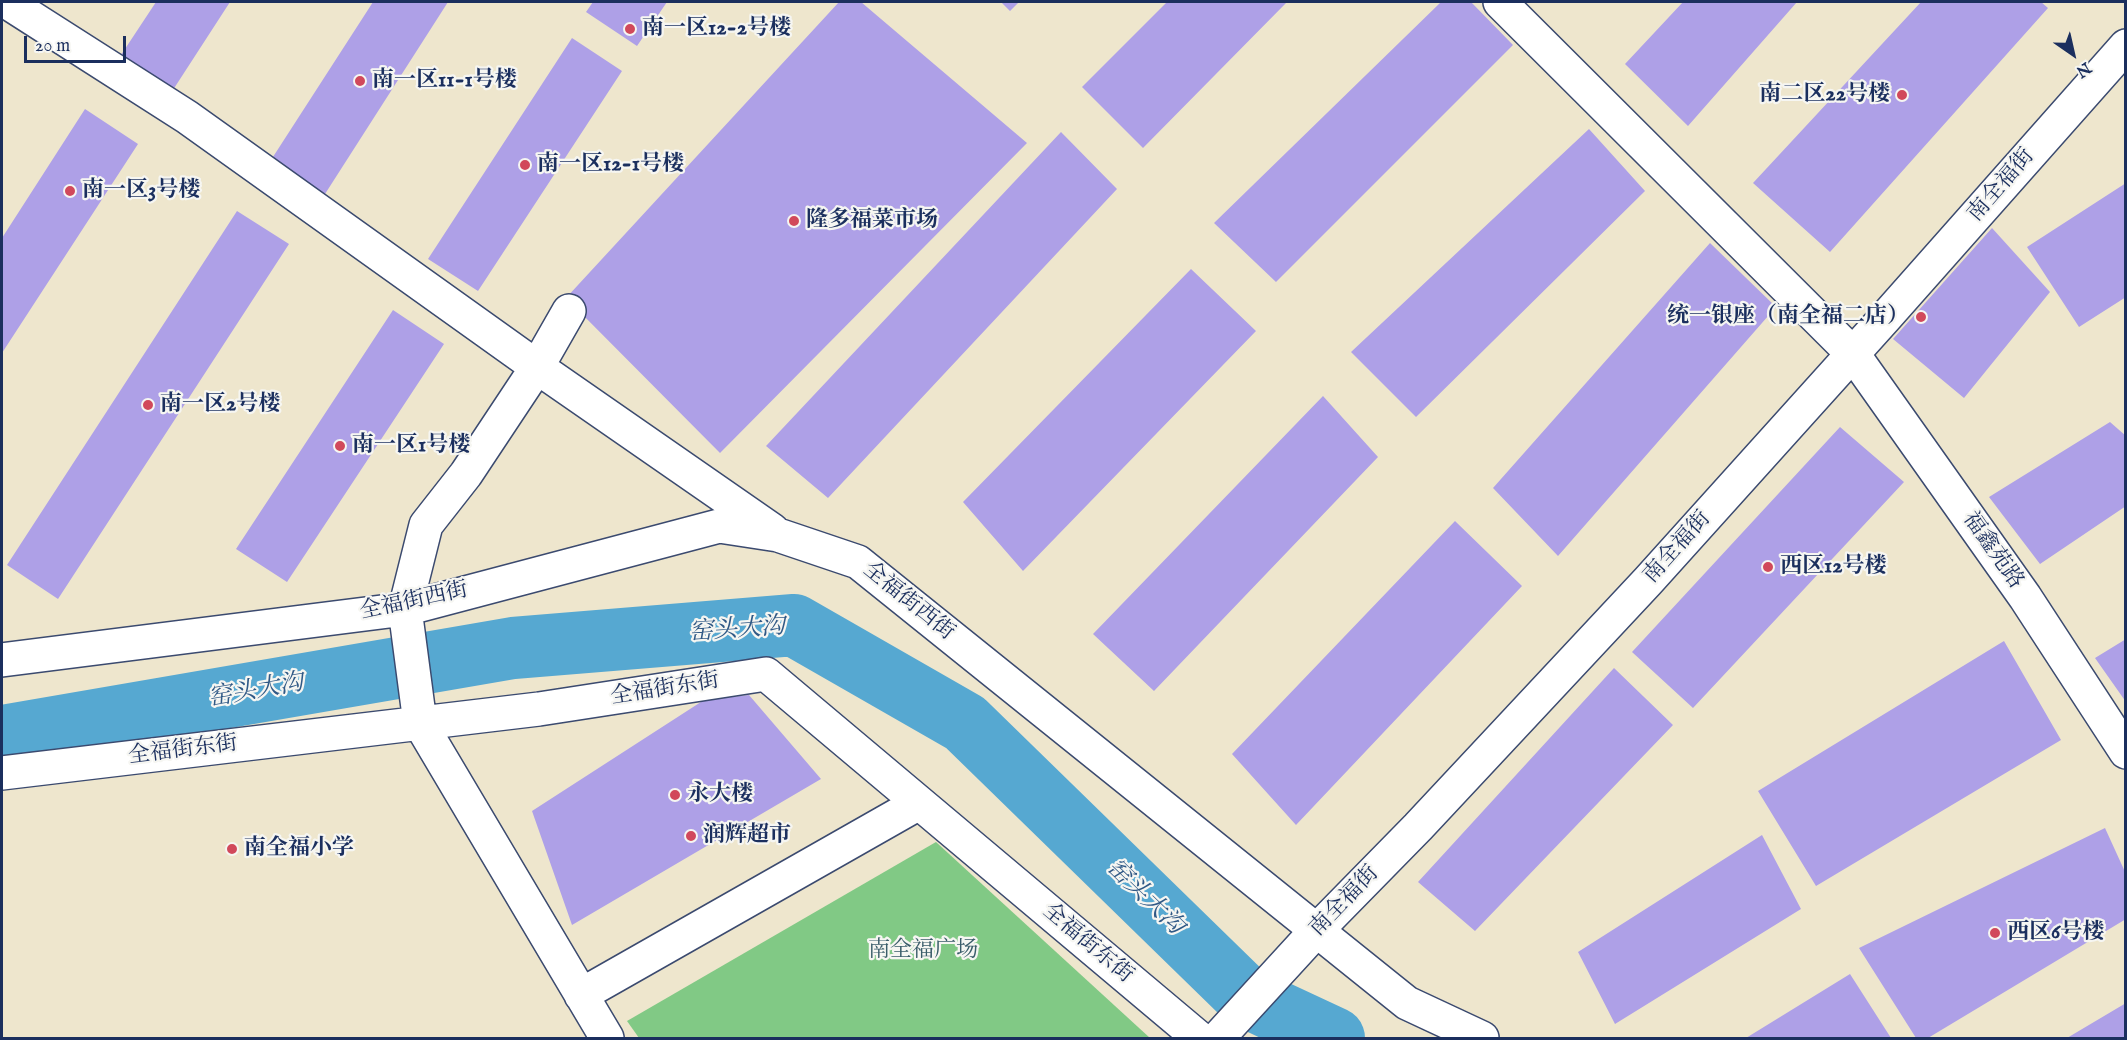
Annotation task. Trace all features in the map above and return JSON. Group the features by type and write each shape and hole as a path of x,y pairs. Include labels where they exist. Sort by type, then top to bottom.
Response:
{"street":[{"path":"7,2 187,117 537,367 778,535"},
{"name":"福鑫苑路","path":"1500,2 1852,354 2025,597 2126,752"},
{"name":"南全福街","path":"1218,1038 1316,931 1418,827 1640,589 2126,46"},
{"path":"569,311 537,367 466,474 426,525 405,609 420,723 607,1038"},
{"name":"全福街西街","path":"2,660 405,609 719,526 778,535 858,562 1407,1004 1482,1038"},
{"name":"全福街东街","path":"2,773 539,709 766,674 1198,1038"},
{"path":"581,995 919,803"}],"green space":[{"name":"南全福广场","path":"936,842 1150,1038 639,1038 627,1021"}],"building":[{"path":"156,2 230,2 171,93 119,58"},
{"name":"南一区11-1号楼","path":"373,2 448,2 325,194 271,160"},
{"name":"南一区12-2号楼","path":"593,2 667,2 637,46 586,12"},
{"name":"隆多福菜市场","path":"839,2 861,2 1027,143 720,453 566,298"},
{"path":"1001,2 1019,2 1010,11"},
{"path":"1167,2 1287,2 1143,148 1082,87"},
{"path":"1441,2 1471,2 1513,45 1276,282 1214,223"},
{"path":"1683,2 1797,2 1688,126 1625,64"},
{"name":"南二区22号楼","path":"1921,2 2041,2 2048,8 1830,252 1753,183"},
{"name":"南一区12-1号楼","path":"572,38 622,71 478,291 428,259"},
{"name":"南一区3号楼","path":"85,109 138,144 2,353 2,238"},
{"path":"1589,129 1645,191 1416,417 1351,352"},
{"path":"1061,132 1117,189 828,498 766,446"},
{"path":"2126,183 2126,297 2079,327 2027,247"},
{"name":"南一区2号楼","path":"237,211 289,244 58,599 7,565"},
{"path":"1992,228 2050,292 1964,398 1893,339"},
{"path":"1710,243 1776,307 1558,556 1493,488"},
{"path":"1191,269 1256,331 1023,571 963,502"},
{"name":"南一区1号楼","path":"393,310 444,344 287,582 236,549"},
{"path":"1323,396 1378,457 1154,691 1093,634"},
{"path":"2110,422 2126,436 2126,506 2040,564 1989,497"},
{"name":"西区12号楼","path":"1840,427 1904,482 1693,708 1632,652"},
{"path":"1455,521 1522,586 1296,825 1232,754"},
{"path":"2126,639 2126,702 2095,658"},
{"path":"2004,641 2061,740 1816,886 1758,791"},
{"path":"1614,668 1673,725 1475,931 1418,882"},
{"name":"永大楼","path":"749,695 821,779 572,925 532,811 704,700"},
{"name":"西区6号楼","path":"2105,828 2126,874 2126,919 1928,1038 1916,1038 1859,948"},
{"path":"1762,835 1801,909 1615,1024 1578,952"},
{"path":"1850,974 1891,1038 1746,1038"},
{"path":"2126,1003 2126,1038 2067,1038"}],"waterway":[{"name":"窑头大沟","path":"2,736 513,648 794,625 965,723 1246,997 1334,1038"}],"place":[{"name":"南一区12-2号楼","path":"630,29"},
{"name":"南一区11-1号楼","path":"360,81"},
{"name":"南二区22号楼","path":"1902,95"},
{"name":"南一区12-1号楼","path":"525,165"},
{"name":"南一区3号楼","path":"70,191"},
{"name":"隆多福菜市场","path":"794,221"},
{"name":"统一银座（南全福二店）","path":"1921,317"},
{"name":"南一区2号楼","path":"148,405"},
{"name":"南一区1号楼","path":"340,446"},
{"name":"西区12号楼","path":"1768,567"},
{"name":"永大楼","path":"675,795"},
{"name":"润辉超市","path":"691,836"},
{"name":"南全福小学","path":"232,849"},
{"name":"西区6号楼","path":"1995,933"}]}
